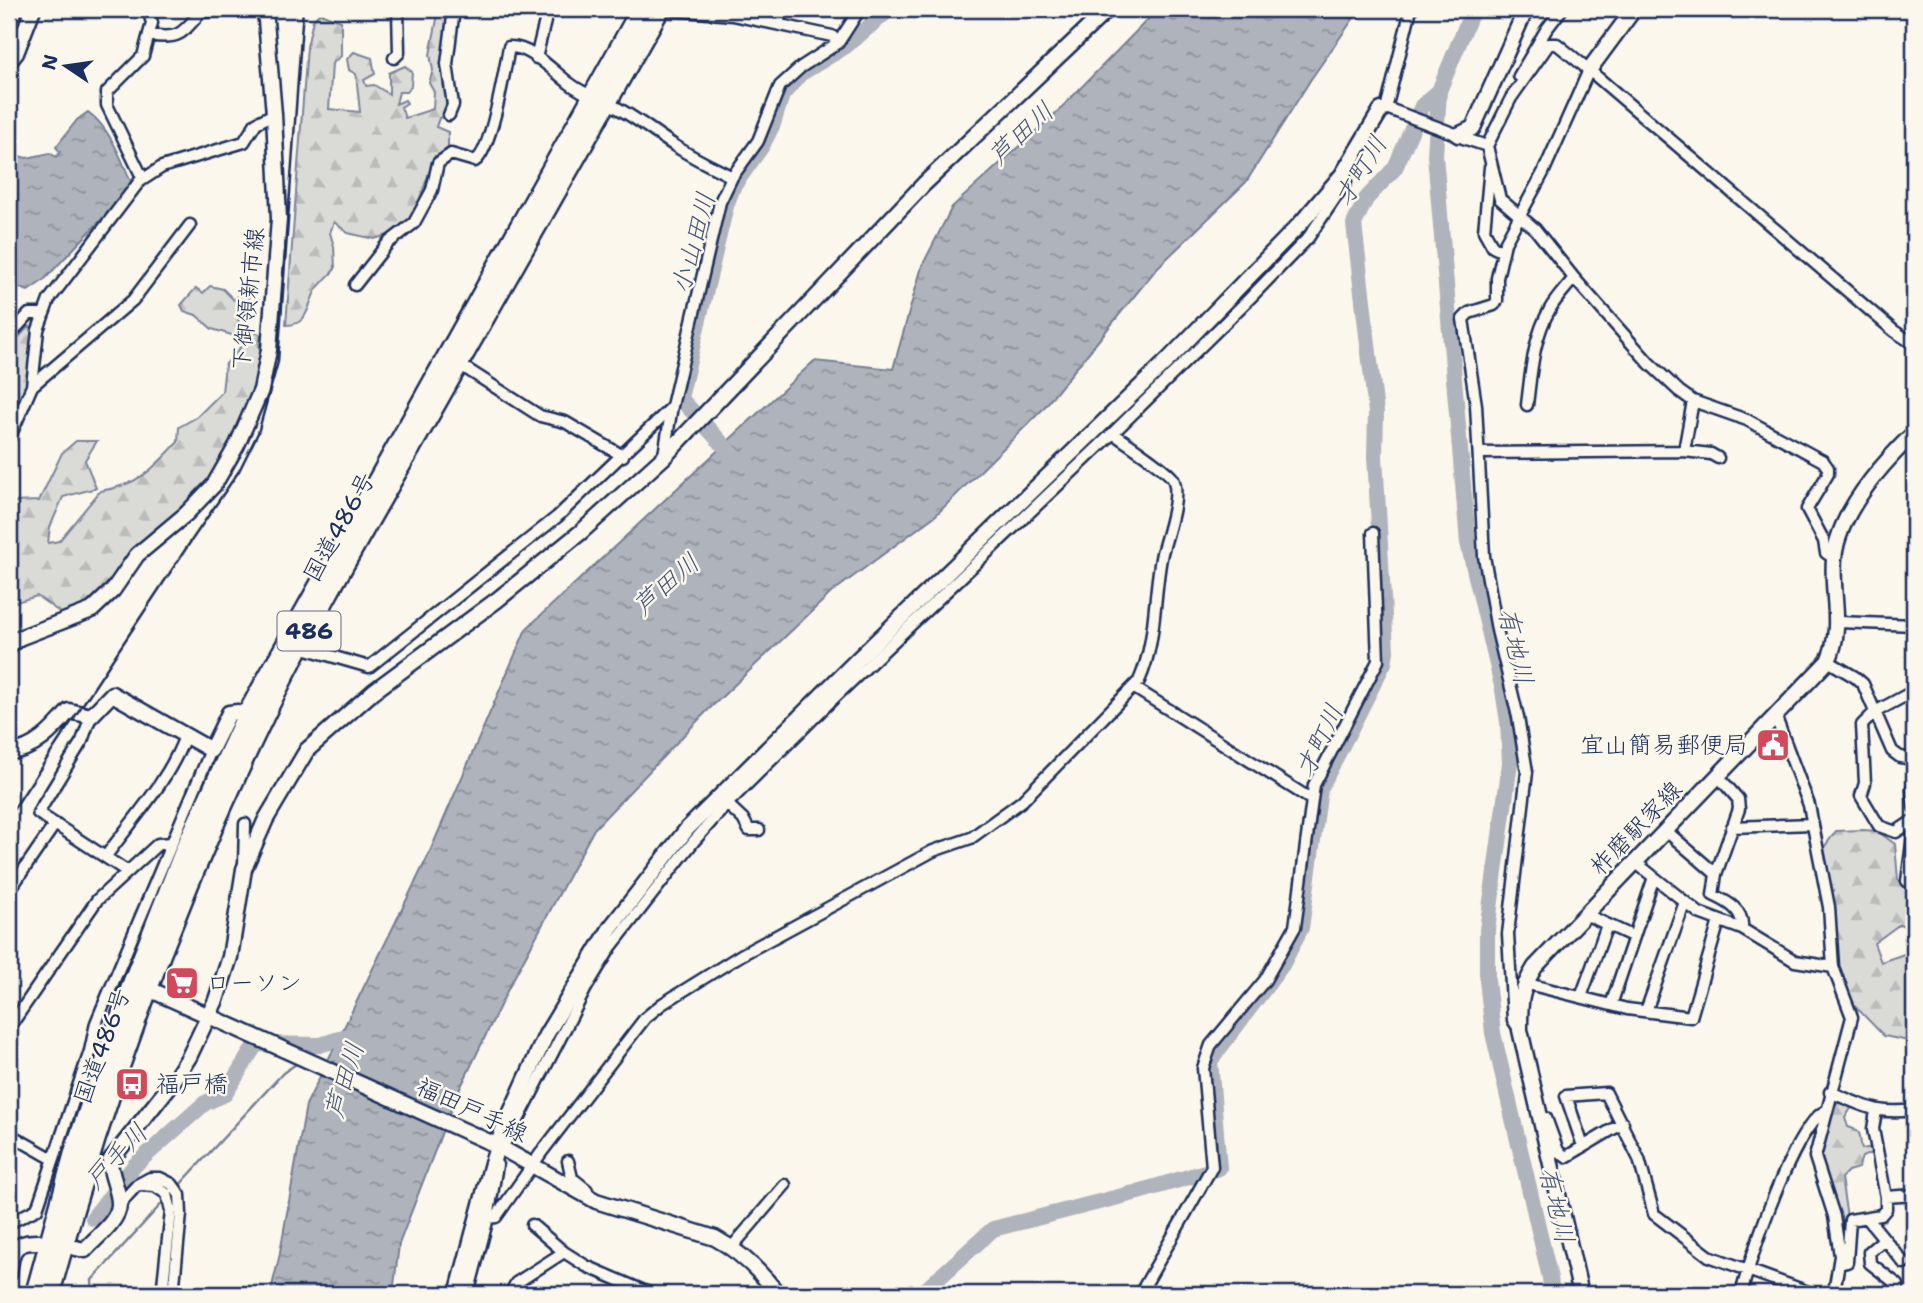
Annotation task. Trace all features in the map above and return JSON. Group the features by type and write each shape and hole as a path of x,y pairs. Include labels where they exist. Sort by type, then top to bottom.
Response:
{"highway":[{"name":"国道486号","path":"255,717 300,647 458,364 599,100 641,9"},
{"name":"国道486号","path":"50,1294 56,1245 75,1149 141,985 186,849 382,469 599,100 660,9"},
{"name":"国道486号","path":"35,1294 56,1245"}],"street":[{"path":"9,62 16,53 33,9"},
{"path":"143,179 107,104 107,92 143,56 152,23 148,9"},
{"path":"149,35 169,38 181,33 201,12 229,9"},
{"name":"下御領新市線","path":"9,646 19,638 92,610 113,590 137,555 186,514 214,485 237,445 261,390 269,350 279,219 265,9"},
{"path":"394,58 399,53 398,9"},
{"path":"449,115 453,105 447,64 454,9"},
{"path":"536,58 548,9"},
{"path":"660,9 733,15 832,36 838,43"},
{"path":"778,24 782,9"},
{"path":"664,457 672,407 720,202 732,177 758,141 780,86 801,67 838,43 860,9"},
{"path":"244,869 265,819 307,750 374,691 497,600 581,532 664,457 924,184 1108,9"},
{"path":"457,1294 495,1145 546,1035 611,928 687,830 855,662 1169,359 1301,223 1342,175 1385,110 1411,9"},
{"path":"1460,134 1473,128 1526,9"},
{"path":"1511,98 1520,74 1562,9"},
{"path":"1520,1030 1513,1020 1508,934 1527,772 1484,556 1476,405 1463,319 1469,313 1494,305 1497,301 1497,278 1505,243 1543,173 1589,70 1634,9"},
{"path":"1834,558 1826,553 1824,541 1807,509 1828,474 1828,468 1823,461 1747,420 1693,401 1679,391 1649,363 1535,229 1500,199 1487,146 1511,98 1549,44 1556,44 1589,70 1894,331 1914,344"},
{"path":"355,285 388,243 414,223 432,190 438,163 451,154 475,161 481,158 492,127 509,47 516,47 536,58 572,86 641,121 680,149 732,177"},
{"path":"1385,110 1460,134 1471,142 1487,146"},
{"path":"9,439 32,386 38,330 49,300 139,182 162,167 244,142 256,123 274,114"},
{"path":"1492,164 1488,172 1484,231 1493,247 1503,252"},
{"path":"495,1145 505,1142 512,1132 586,988 611,947 694,841 727,804 834,698 1113,433 1308,238 1346,182 1342,175"},
{"path":"32,386 133,300 190,225"},
{"path":"1527,405 1534,354 1541,329 1550,308 1574,278"},
{"path":"9,336 29,314 43,314"},
{"path":"458,364 540,416 565,422 622,456"},
{"path":"1684,451 1693,401"},
{"path":"300,647 369,667 557,517 672,407"},
{"path":"488,1218 496,1217 645,1018 662,1004 741,956 933,851 971,838 1022,801 1139,681 1146,666 1152,639 1159,567 1177,492 1172,478 1113,433"},
{"name":"柞磨駅家線","path":"1524,983 1535,967 1584,914 1828,661 1833,651 1838,622 1834,558 1839,535 1863,491 1889,458 1914,433"},
{"path":"1479,453 1684,451 1711,454 1718,458"},
{"path":"1140,1294 1212,1167 1203,1068 1211,1045 1265,980 1295,927 1314,785 1378,660 1373,533"},
{"path":"1838,622 1914,627"},
{"path":"1828,661 1863,684 1892,751 1900,757 1914,758"},
{"path":"1133,687 1312,800"},
{"path":"1914,691 1875,712 1861,725 1865,783 1861,796 1879,825 1896,832 1914,820"},
{"path":"128,872 38,813 82,741 91,716 113,694 211,750"},
{"path":"9,752 19,752 51,732 69,711 91,716"},
{"path":"9,1223 37,1209 90,1051 96,1023 211,750 229,713 238,712 255,717"},
{"path":"1775,715 1809,805 1829,907 1833,967 1853,1017 1830,1092 1825,1124 1815,1157 1834,1216 1840,1256 1831,1294"},
{"path":"106,856 155,789 180,750 185,736"},
{"path":"1718,776 1738,799 1739,809 1716,874 1713,895 1734,906 1743,925 1742,929"},
{"path":"1914,782 1914,807"},
{"path":"727,804 743,819 749,830 759,830"},
{"path":"9,891 55,824"},
{"path":"119,1205 110,1172 110,1161 189,1057 209,1015 230,957 244,869 245,824"},
{"path":"1732,827 1813,824"},
{"path":"1907,881 1914,829"},
{"path":"1665,830 1716,874"},
{"path":"671,850 689,840 694,841"},
{"path":"11,1021 97,900 158,844 171,843"},
{"path":"1635,862 1699,913 1742,929 1795,961 1833,967"},
{"path":"1611,1005 1654,877"},
{"path":"1646,1012 1685,902"},
{"path":"1584,914 1634,937"},
{"path":"1581,1294 1520,1030 1520,996 1524,983 1611,1005 1691,1017 1719,921"},
{"path":"1580,997 1607,925"},
{"name":"福田戸手線","path":"141,985 495,1145 587,1196 715,1238 732,1247 759,1271 778,1294"},
{"path":"1830,1092 1876,1111 1891,1113 1914,1110"},
{"path":"1583,1146 1566,1096 1606,1093 1639,1159 1654,1213 1709,1256 1814,1294"},
{"path":"1535,1097 1539,1100 1558,1151 1566,1157 1623,1123"},
{"path":"1741,1294 1790,1159 1805,1131 1826,1111"},
{"path":"1839,1264 1847,1262 1850,1220 1868,1219 1881,1215 1886,1209 1873,1129 1876,1111"},
{"path":"9,1134 53,1159"},
{"path":"468,1294 488,1218 496,1174 495,1145"},
{"path":"568,1161 572,1178 589,1191 587,1196"},
{"path":"9,1274 14,1250 24,1242 85,1250 114,1219 119,1205 137,1185 150,1178 160,1178 172,1184 180,1195 181,1214 173,1294"},
{"path":"137,1185 155,1186 167,1194 171,1211 162,1294"},
{"path":"732,1247 785,1185"},
{"path":"1886,1197 1914,1195"},
{"path":"1868,1219 1904,1263"},
{"path":"533,1225 564,1252 602,1275 651,1294"},
{"path":"1883,1240 1869,1252 1870,1264 1898,1285 1897,1294"},
{"path":"510,1294 516,1283 564,1252"}],"green space":[{"path":"439,9 450,9 449,101 445,117 439,118 436,127 448,132 448,155 435,156 413,218 399,232 374,239 348,233 334,222 330,233 334,246 335,269 316,290 303,318 299,322 286,325 307,47 313,20 320,13 341,21 341,56 332,64 329,109 360,112 356,74 349,70 347,59 354,52 372,58 375,74 364,80 366,86 374,85 389,94 389,73 405,66 412,72 411,86 407,92 399,92 396,104 405,100 407,103 401,107 405,118 433,109 434,92 429,83 433,70 430,55"},
{"path":"210,286 223,289 234,300 244,291 249,298 240,313 238,323 261,335 259,347 263,362 247,409 204,490 96,602 65,616 37,596 9,604 9,513 14,502 39,501 62,453 76,441 97,441 85,460 96,488 63,497 50,527 48,543 59,541 100,491 125,485 144,475 178,442 179,427 197,417 222,392 225,365 240,348 235,336 212,329 196,315 184,311 181,305 196,288 203,293"},
{"path":"29,326 42,334 35,386 9,431 9,348"},
{"path":"1836,831 1877,831 1895,844 1898,880 1911,886 1914,884 1914,931 1900,924 1874,943 1881,962 1907,953 1904,934 1914,937 1914,1042 1884,1036 1854,1005 1843,986 1835,963 1822,850"},
{"path":"1838,1103 1853,1105 1845,1118 1848,1127 1859,1133 1862,1149 1873,1147 1874,1152 1862,1157 1858,1168 1848,1171 1841,1178 1847,1217 1843,1233 1845,1257 1817,1157 1830,1113"}],"water":[{"name":"芦田川","path":"1158,9 1360,9 1311,79 1246,182 1157,268 1042,410 936,515 831,593 705,713 594,829 510,985 454,1101 399,1244 393,1294 270,1294 279,1258 306,1105 428,856 526,629 814,361 893,369 922,266 952,207 1059,110"},
{"path":"88,112 102,125 113,143 130,180 133,181 131,188 44,280 28,291 9,284 9,154 27,158 50,153 56,157 60,152 56,147 77,120"}],"waterway":[{"name":"小山田川","path":"738,461 680,398 726,206 733,187 762,146 773,124 782,95 800,74 846,46 890,9"},
{"name":"有地川","path":"1473,9 1439,91 1435,155 1468,543 1508,722 1510,763 1487,930 1487,980 1493,1033 1552,1294"},
{"name":"才町川","path":"921,1294 993,1229 1219,1168 1210,1061 1282,965 1301,928 1320,789 1384,663 1386,651 1375,456 1376,413 1354,224 1366,199 1395,168 1422,106 1439,91"},
{"name":"戸手川","path":"93,1218 135,1165 205,1103 225,1094 256,1044 320,1045 357,1033"},
{"name":"戸手川","path":"310,1055 339,1041"},
{"path":"177,1188 283,1073 299,1062"},
{"path":"92,1294 92,1280 165,1200"}],"railway":[{"path":"9,816 239,471 258,433 278,362 303,9"}],"place":[{"name":"宜山簡易郵便局","path":"1773,745"},
{"name":"ローソン","path":"182,983"},
{"name":"福戸橋","path":"132,1084"}]}
